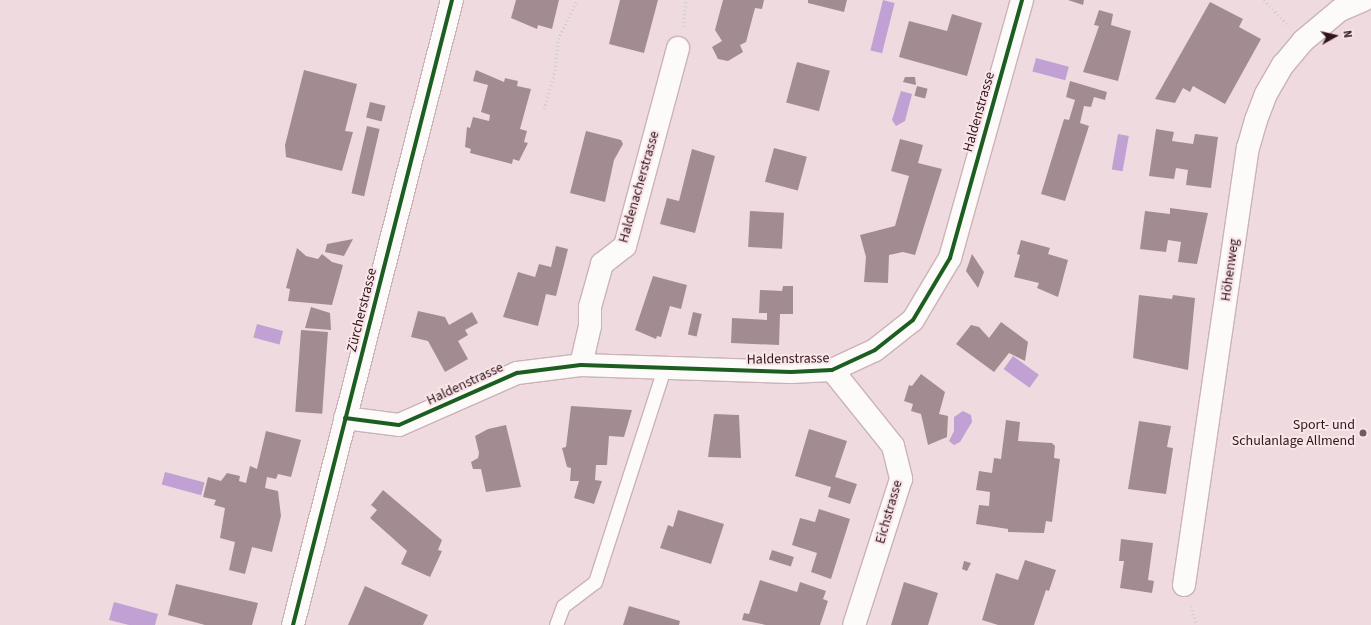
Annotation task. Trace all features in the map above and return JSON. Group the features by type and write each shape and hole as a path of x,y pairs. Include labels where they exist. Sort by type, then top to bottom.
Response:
{"street":[{"name":"Zürcherstrasse","path":"296,624 346,418 452,0"},
{"name":"Haldenstrasse","path":"346,418 399,425 517,373 581,364 791,372 832,370 875,350 913,320 950,258 1022,0"},
{"name":"Höhenweg","path":"1184,586 1248,148 1266,94 1283,65 1303,41 1340,10 1364,0"},
{"name":"Haldenacherstrasse","path":"581,364 590,326 590,307 602,264 625,246 678,48"},
{"name":"Eichstrasse","path":"832,370 893,446 900,479 854,625"}],"lane":[{"path":"556,625 563,606 595,582 664,368"}],"path":[{"path":"544,109 555,71 558,39 577,0"},
{"path":"1264,0 1303,41"}],"shaded area":[{"path":"883,0 895,3 882,53 870,50"},
{"path":"1036,58 1069,67 1065,80 1032,72"},
{"path":"901,91 912,94 905,121 896,126 892,120"},
{"path":"1118,134 1129,136 1123,171 1112,169"},
{"path":"257,324 283,331 279,345 253,338"},
{"path":"1013,356 1039,375 1029,388 1004,369"},
{"path":"963,411 971,415 972,422 960,442 954,445 949,441 954,431 954,417"},
{"path":"165,472 205,483 201,495 162,485"},
{"path":"114,602 158,614 155,625 129,625 109,620"}],"building":[{"path":"516,0 559,0 552,29 538,25 537,29 511,18"},
{"path":"620,0 658,0 644,53 609,44"},
{"path":"723,0 764,0 762,9 755,8 746,42 740,45 743,52 728,61 718,59 712,47 722,41 715,30"},
{"path":"808,0 847,0 844,12 808,3"},
{"path":"1068,0 1084,0 1083,5"},
{"path":"1210,2 1243,19 1239,27 1261,39 1225,104 1193,86 1190,92 1183,88 1175,103 1155,99"},
{"path":"1099,10 1113,14 1111,25 1131,31 1118,81 1083,72 1099,26 1094,25"},
{"path":"952,14 982,23 967,76 899,57 909,21 947,31"},
{"path":"797,62 830,71 819,111 786,103"},
{"path":"304,70 357,84 345,131 353,132 342,171 286,157 285,145"},
{"path":"476,70 504,82 505,78 518,81 517,86 531,89 520,129 527,131 524,142 528,143 519,161 513,159 512,164 470,153 471,149 465,147 467,127 470,128 473,117 489,121 490,115 481,112 488,85 473,81"},
{"path":"905,77 915,77 916,85 903,82"},
{"path":"1070,81 1107,92 1105,100 1094,97 1091,107 1084,106 1080,123 1089,126 1065,201 1041,194 1064,119 1069,120 1075,100 1066,97"},
{"path":"917,86 928,89 925,99 914,96"},
{"path":"370,102 386,106 382,121 366,118"},
{"path":"367,126 380,129 364,196 351,193"},
{"path":"1156,129 1174,132 1172,141 1193,144 1195,134 1218,137 1211,188 1186,185 1188,170 1176,168 1174,179 1149,176"},
{"path":"586,131 621,140 623,144 614,160 605,202 570,193"},
{"path":"900,139 923,145 918,163 942,169 915,255 903,252 889,255 888,283 864,282 866,257 860,235 895,226 909,176 891,171"},
{"path":"774,148 807,157 798,191 765,182"},
{"path":"692,149 715,156 695,233 660,224 667,198 679,201"},
{"path":"1170,208 1208,213 1197,264 1178,262 1181,242 1168,240 1166,252 1140,249 1145,211 1170,214"},
{"path":"750,211 784,213 782,249 748,247"},
{"path":"353,239 344,256 325,252 327,244"},
{"path":"1021,240 1050,248 1048,254 1068,260 1058,297 1037,288 1039,283 1014,277 1020,255 1017,254"},
{"path":"556,246 568,249 556,296 546,294 538,326 503,317 518,272 535,277 539,264 551,267"},
{"path":"297,248 306,256 318,259 322,254 332,262 343,265 332,305 288,301 290,289 286,288"},
{"path":"972,254 984,272 978,288 966,271"},
{"path":"653,276 687,285 681,309 670,306 661,337 657,336 656,339 635,330"},
{"path":"783,286 793,286 793,314 780,314 779,345 731,343 732,318 767,320 767,313 759,313 760,290 782,291"},
{"path":"1139,295 1172,299 1173,295 1195,298 1188,370 1133,358"},
{"path":"311,307 330,313 331,330 305,328"},
{"path":"418,311 445,317 449,325 472,312 478,323 465,330 468,335 458,341 468,359 445,372 428,341 411,337"},
{"path":"693,312 702,314 697,336 688,334"},
{"path":"1001,322 1028,342 1025,361 1009,353 994,372 956,344 971,325 979,327 989,338"},
{"path":"301,330 328,332 322,414 295,412"},
{"path":"921,374 945,392 939,414 948,416 947,437 928,445 921,414 911,411 913,404 904,401 909,385 912,386"},
{"path":"571,406 632,410 624,437 609,436 607,465 596,465 595,480 602,481 594,504 574,498 579,481 570,481 571,468 567,467 562,448 566,447"},
{"path":"714,414 739,415 741,458 708,457"},
{"path":"1006,420 1020,422 1018,441 1052,443 1055,446 1054,458 1060,459 1052,522 1046,521 1044,533 1008,532 1008,529 976,524 979,505 989,506 990,492 976,490 979,471 992,473 994,458 1001,459"},
{"path":"1139,421 1171,426 1167,447 1173,448 1166,494 1128,489"},
{"path":"506,425 521,487 486,492 481,469 473,469 471,462 478,458 479,453 475,436 488,429"},
{"path":"809,429 847,441 835,477 857,484 850,504 828,497 831,487 795,476"},
{"path":"266,431 301,440 291,477 278,474 276,479 267,477 265,488 278,491 281,516 272,552 252,547 245,574 229,570 235,542 220,538 225,508 214,505 216,500 203,497 208,477 221,481 227,473 240,476 239,481 246,483 250,466 257,469"},
{"path":"383,490 442,540 438,550 442,551 430,577 401,564 407,551 370,518 377,510 371,505"},
{"path":"819,509 850,519 831,579 811,572 817,553 792,545 800,518 815,522"},
{"path":"678,510 724,524 711,564 660,548 668,525 673,527"},
{"path":"1121,539 1153,543 1148,580 1154,581 1152,593 1120,588 1124,561 1119,561"},
{"path":"772,550 794,557 791,567 769,560"},
{"path":"1025,560 1056,570 1049,591 1046,590 1034,625 998,625 982,620 996,573 1018,580"},
{"path":"964,561 971,563 967,571 962,569"},
{"path":"760,580 797,592 800,582 826,591 823,599 828,601 820,625 766,625 742,620 744,613 749,614"},
{"path":"904,582 938,593 928,625 891,625"},
{"path":"176,584 258,603 252,625 205,625 168,615"},
{"path":"365,586 428,615 423,625 348,625"},
{"path":"629,606 680,621 679,625 623,625"}],"cycle path":[{"path":"293,625 452,0"},
{"path":"345,418 399,425 517,373 581,365 791,372 832,370 875,350 913,320 950,258 1022,0"}],"place":[{"name":"Sport- und Schulanlage Allmend","path":"1363,433"}]}
